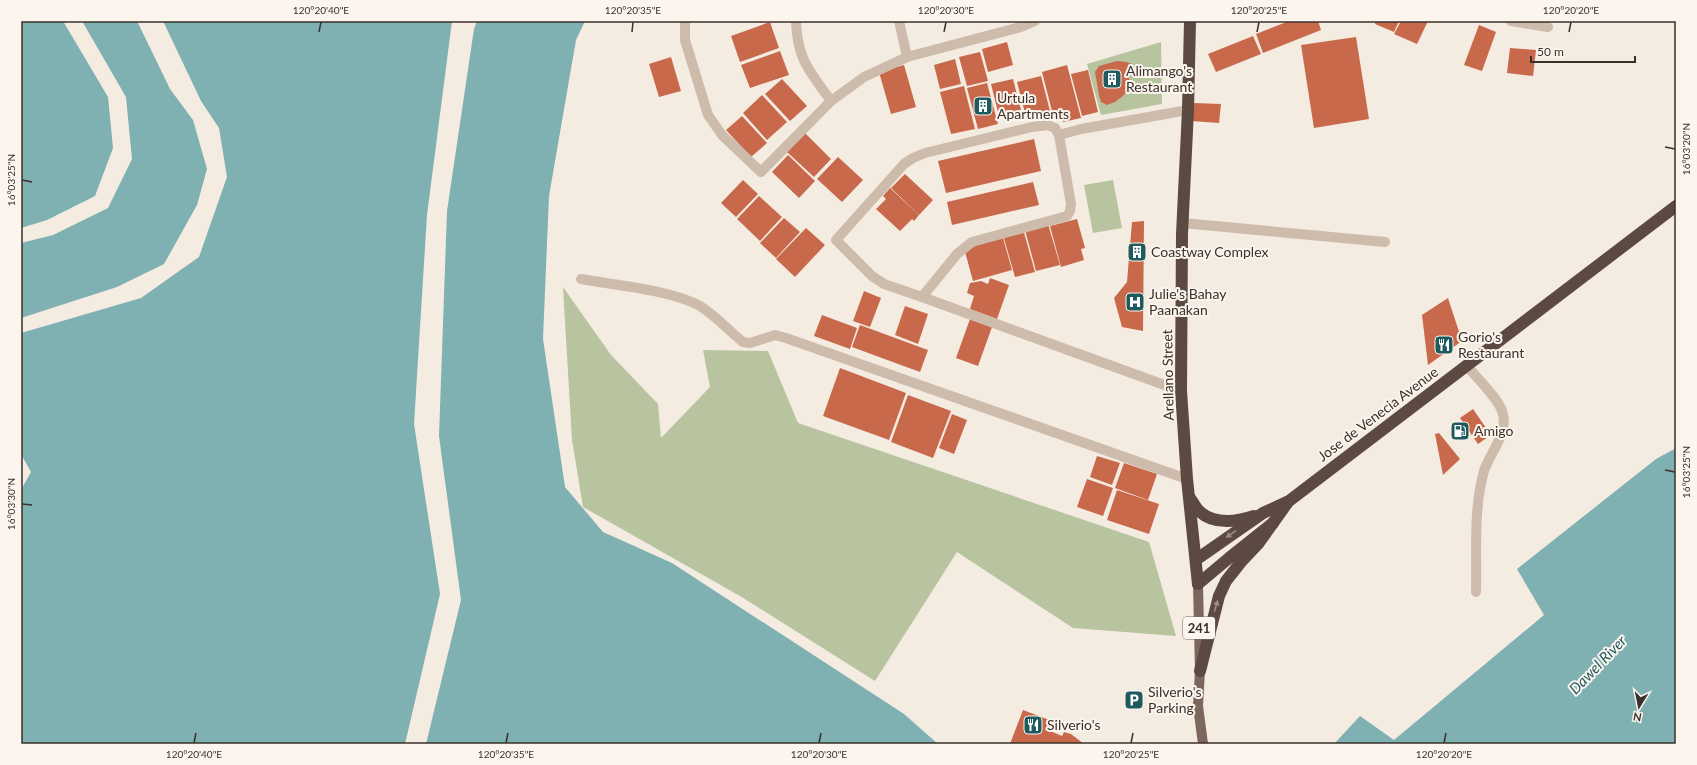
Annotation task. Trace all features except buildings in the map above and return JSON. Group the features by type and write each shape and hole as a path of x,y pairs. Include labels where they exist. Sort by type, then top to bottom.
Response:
{"highway":[{"name":"Arellano Street","path":"1190,21 1183,222 1181,391 1187,479 1198,584"},
{"name":"Jose de Venecia Avenue","path":"1196,559 1262,513 1289,501 1676,206"},
{"path":"1190,497 1199,511 1218,520 1226,521 1245,519 1262,513"},
{"name":"Jose de Venecia Avenue","path":"1198,584 1273,523 1289,501"},
{"path":"1200,671 1218,601 1226,581 1258,544 1273,523"}],"main road":[{"name":"241","path":"1198,584 1200,671 1198,706 1203,744"}],"street":[{"path":"685,21 685,40 708,115 722,135 761,172 830,101 864,77 907,57 1021,28 1035,21"},
{"path":"796,21 798,45 805,64 830,101"},
{"path":"899,21 907,57"},
{"path":"1511,21 1548,27"},
{"path":"1059,135 1081,129 1188,110"},
{"path":"922,297 957,254 972,242 1067,216 1070,211 1071,204 1059,135 1055,128 1048,125 1032,126 925,153 913,158 904,164 836,240 872,276 884,284 1181,391"},
{"path":"1183,222 1385,242"},
{"path":"581,279 664,293 692,302 702,307 743,342 750,343 775,335 786,338 1187,479"},
{"path":"1467,366 1498,404 1503,412 1504,423 1501,435 1485,469 1480,489 1477,511 1476,592"}],"green space":[{"path":"1161,42 1162,104 1101,115 1087,64"},
{"path":"1113,180 1122,228 1093,233 1084,185"},
{"path":"563,287 611,355 658,404 661,438 710,387 703,350 768,351 798,423 1149,542 1176,636 1073,628 957,552 875,681 740,596 583,507 572,440"}],"water":[{"path":"21,21 63,21 108,97 113,148 95,196 47,220 21,228"},
{"path":"82,21 137,21 170,89 193,120 207,169 197,205 164,264 117,287 21,318 21,243 53,235 108,208 132,159 126,97"},
{"path":"163,21 452,21 427,215 414,424 440,594 405,744 21,744 21,490 31,472 21,454 21,333 141,298 199,257 227,177 219,128 201,101"},
{"path":"477,21 585,21 576,40 549,196 543,339 565,487 603,532 672,563 904,714 938,744 426,744 461,600 439,436 447,211 474,29"},
{"name":"Dawel River","path":"1676,448 1676,744 1334,744 1360,716 1394,740 1544,615 1517,569 1656,459"}],"place":[{"name":"Alimango's Restaurant","path":"1112,79"},
{"name":"Urtula Apartments","path":"983,106"},
{"name":"Coastway Complex","path":"1137,252"},
{"name":"Julie's Bahay Paanakan","path":"1135,302"},
{"name":"Gorio's Restaurant","path":"1444,345"},
{"name":"Amigo","path":"1460,431"},
{"name":"Silverio's Parking","path":"1134,700"},
{"name":"Silverio's","path":"1033,725"}]}
